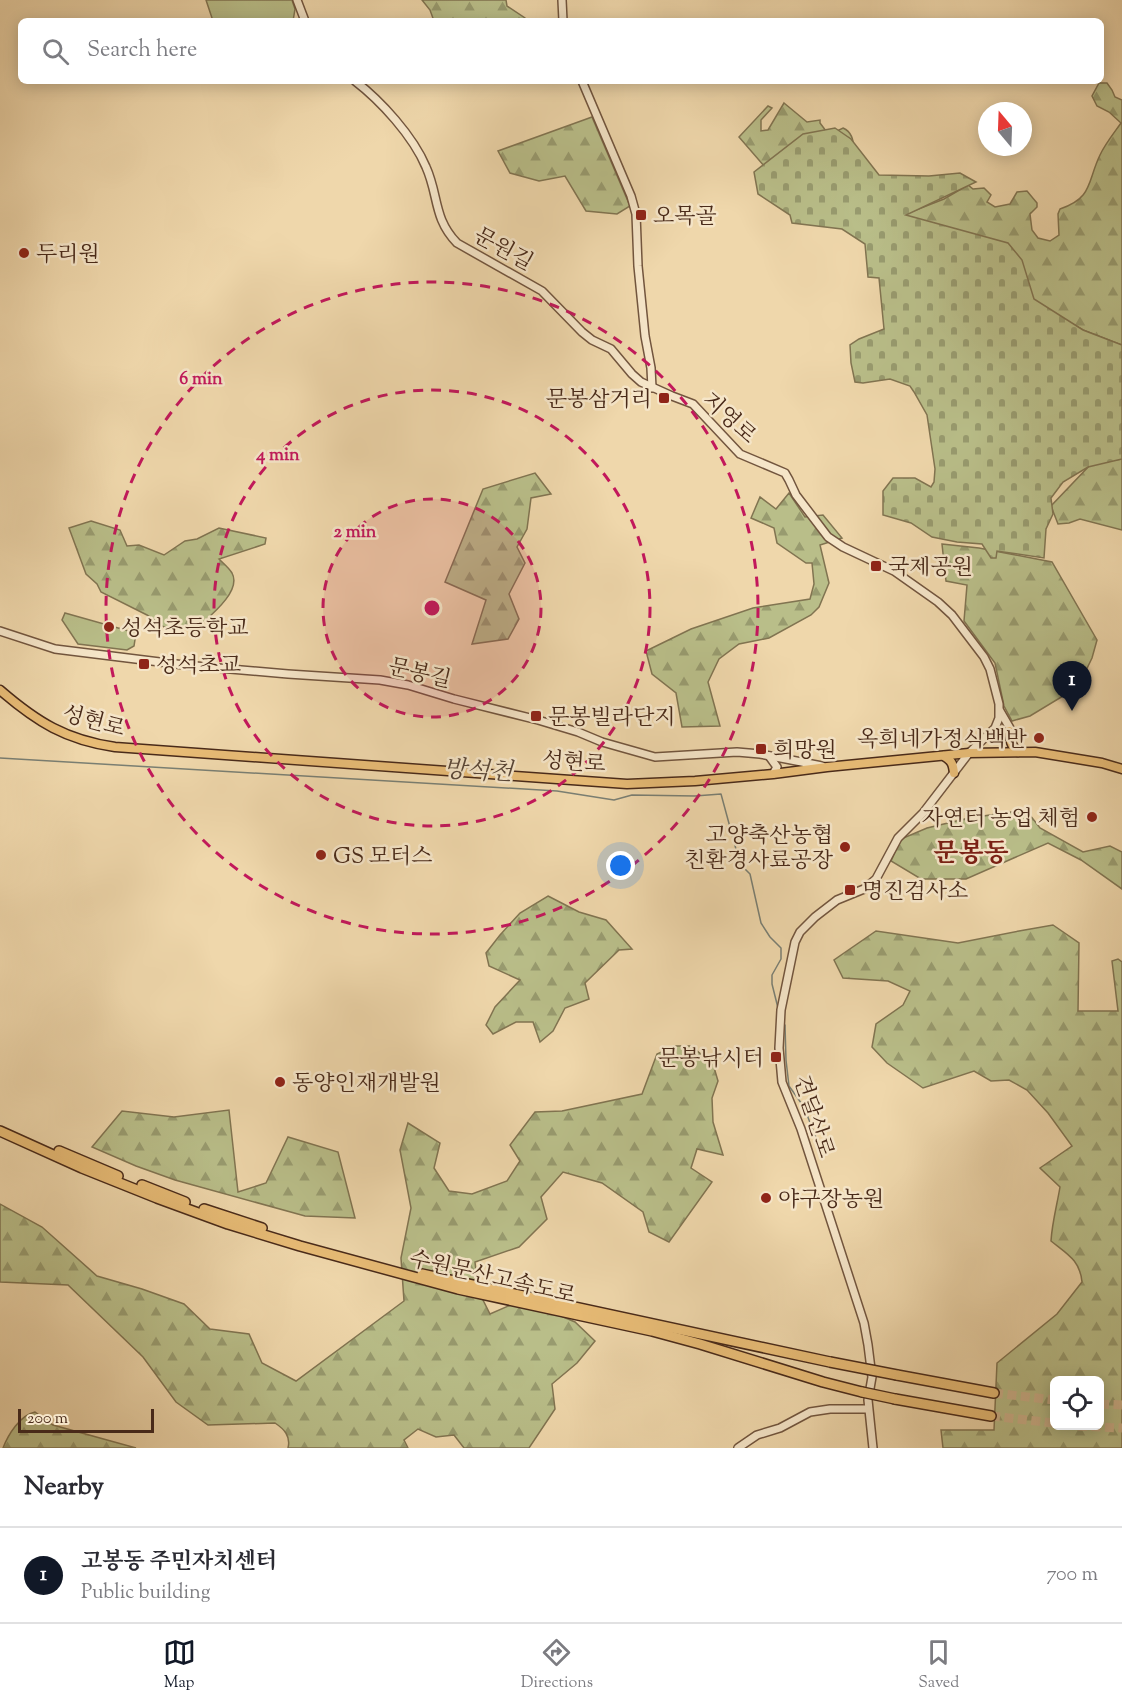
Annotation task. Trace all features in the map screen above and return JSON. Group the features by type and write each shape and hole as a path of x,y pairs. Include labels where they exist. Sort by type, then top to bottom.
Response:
{"highway":[{"name":"수원문산고속도로","path":"0,1124 86,1163 164,1194 340,1253 495,1290 830,1362 994,1393"},
{"name":"수원문산고속도로","path":"0,1131 82,1168 157,1198 228,1224 300,1246 458,1289 652,1331 862,1392 991,1416"}],"main road":[{"name":"성현로","path":"0,690 30,715 59,732 95,744 115,747 627,783 695,781 969,753 1035,752 1102,763 1122,769"},
{"path":"1010,730 1010,740 1018,752"},
{"path":"944,756 953,764 954,773"}],"street":[{"path":"297,0 304,18"},
{"path":"562,0 563,18"},
{"name":"문원길","path":"360,84 388,111 422,158 442,222 457,243 542,291 582,332 592,340 611,349 632,374 652,388"},
{"path":"583,84 631,196 636,214 638,266 652,388"},
{"name":"지영로","path":"652,388 693,404 740,454 784,473 803,506 821,529 835,542 894,571 938,602 952,615 984,657 990,669 1000,711 1010,730"},
{"name":"문봉길","path":"0,631 55,649 184,665 381,680 408,685 453,699 538,720 655,757 737,752 827,767"},
{"path":"969,753 995,728 1000,711"},
{"name":"견달산로","path":"873,1448 868,1408 872,1377 864,1323 801,1129 782,1082 779,1048 781,1010 795,942 800,932 814,917 837,900 864,889 876,879 898,838 923,813 969,753"},
{"path":"769,756 777,767 773,774"},
{"path":"738,1448 757,1435 785,1426 810,1412 830,1408 868,1408"}],"green space":[{"path":"206,0 292,0 295,9 294,18 212,18"},
{"path":"422,0 506,0 507,6 525,18 433,18"},
{"path":"1107,83 1115,97 1122,100 1122,345 1083,330 1034,302 903,215 944,199 968,185 973,189 984,188 991,195 987,202 995,207 1010,204 1017,192 1027,191 1037,203 1037,207 1030,214 1032,230 1038,238 1050,241 1059,235 1058,214 1060,209 1071,205 1084,194 1102,151 1121,123 1109,112 1097,106 1092,96 1098,84"},
{"path":"784,103 807,122 820,120 829,135 843,128 847,130 852,139 855,154 771,174 739,137 768,106 772,108 761,120 761,131 768,130"},
{"path":"592,117 630,206 617,214 586,211 565,176 539,181 510,173 498,151"},
{"path":"835,128 851,139 879,175 929,176 960,173 976,182 906,215 1008,243 1022,260 1034,299 1083,330 1122,345 1122,459 1088,467 1063,482 1051,498 1053,514 1046,529 1044,558 997,551 996,558 991,558 982,544 932,537 911,523 883,515 883,491 893,478 915,478 931,487 934,482 935,469 927,415 910,386 890,379 855,382 850,345 884,329 879,278 868,277 865,244 842,229 792,223 790,215 758,194 754,172 803,134"},
{"path":"1122,459 1122,530 1080,519 1058,524 1051,506 1092,463"},
{"path":"535,473 551,494 531,498 527,529 517,547 525,563 509,594 519,619 508,639 472,644 486,600 445,582 483,489"},
{"path":"789,493 805,517 823,515 842,538 820,545 829,583 819,607 811,615 769,638 739,644 719,659 708,682 720,726 682,727 676,693 652,674 646,651 691,629 753,608 810,599 814,584 812,563 806,563 777,543 774,528 751,518 760,497 776,509"},
{"path":"91,521 120,530 127,546 139,545 164,555 185,541 197,539 219,528 266,538 265,544 219,559 232,573 233,587 217,610 198,627 164,627 147,615 101,592 97,584 86,574 69,528"},
{"path":"942,544 979,548 1052,562 1097,640 1092,658 1078,687 1030,716 1012,721 1004,706 995,663 964,621 967,585 946,581"},
{"path":"65,613 136,633 134,646 127,650 78,644 62,620"},
{"path":"1026,810 1040,828 1083,852 1110,846 1122,852 1122,889 1081,860 1048,843 966,879 921,879 891,861 901,839 927,828 969,818"},
{"path":"548,896 579,912 606,920 632,949 619,950 585,983 589,999 565,1008 553,1031 540,1042 533,1022 516,1022 493,1034 486,1025 495,1007 520,980 489,966 486,953 520,913"},
{"path":"1053,925 1079,943 1078,1011 1118,1011 1112,961 1118,959 1122,962 1122,1448 943,1448 941,1430 994,1430 997,1363 1057,1314 1082,1282 1076,1263 1051,1241 1060,1187 1040,1168 1072,1146 1048,1113 1027,1090 1009,1080 991,1081 974,1071 923,1088 887,1063 872,1047 876,1024 903,1005 910,991 888,981 843,978 834,960 876,931 958,943"},
{"path":"675,1046 691,1046 713,1064 718,1081 712,1098 713,1122 723,1155 697,1149 691,1168 712,1182 669,1242 649,1232 643,1212 602,1183 563,1172 541,1197 547,1219 519,1247 475,1262 478,1290 490,1314 513,1304 554,1313 575,1322 595,1341 577,1363 552,1384 555,1409 529,1448 464,1448 454,1435 436,1437 418,1429 404,1440 408,1448 288,1448 286,1433 275,1423 208,1425 176,1402 143,1357 68,1285 0,1282 0,1204 42,1227 97,1276 184,1304 210,1329 249,1334 262,1363 296,1381 404,1301 401,1258 411,1208 400,1150 408,1123 440,1143 434,1168 449,1191 472,1194 507,1181 520,1161 510,1145 535,1112 562,1111 642,1094 657,1054"},
{"path":"229,1110 238,1192 266,1183 288,1137 338,1152 355,1218 305,1216 175,1180 92,1147 122,1111 174,1117"},
{"path":"35,1412 53,1425 136,1448 3,1448 20,1421"}],"waterway":[{"name":"방석천","path":"0,758 557,791 614,800 632,795 721,794 740,864 750,874 761,923 781,948 781,959 772,975 778,1008"},
{"name":"방석천","path":"785,1025 789,1086 804,1107 819,1143 827,1152"}],"tunnel":[{"path":"994,1393 1050,1400"},
{"path":"1104,1404 1122,1405"},
{"path":"991,1416 1050,1423"},
{"path":"1104,1427 1122,1428"}],"place":[{"name":"오목골","path":"641,215"},
{"name":"두리원","path":"24,253"},
{"name":"문봉삼거리","path":"664,398"},
{"name":"국제공원","path":"876,566"},
{"name":"성석초등학교","path":"109,627"},
{"name":"성석초교","path":"144,664"},
{"name":"고봉동 주민자치센터","path":"1072,711"},
{"name":"문봉빌라단지","path":"536,716"},
{"name":"옥희네가정식백반","path":"1039,738"},
{"name":"희망원","path":"761,749"},
{"name":"자연터 농업 체험","path":"1092,817"},
{"name":"고양축산농협 친환경사료공장","path":"845,847"},
{"name":"GS 모터스","path":"321,855"},
{"name":"명진검사소","path":"850,890"},
{"name":"문봉낚시터","path":"776,1057"},
{"name":"동양인재개발원","path":"280,1082"},
{"name":"야구장농원","path":"766,1198"}],"district":[{"name":"문봉동","path":"971,852"}]}
